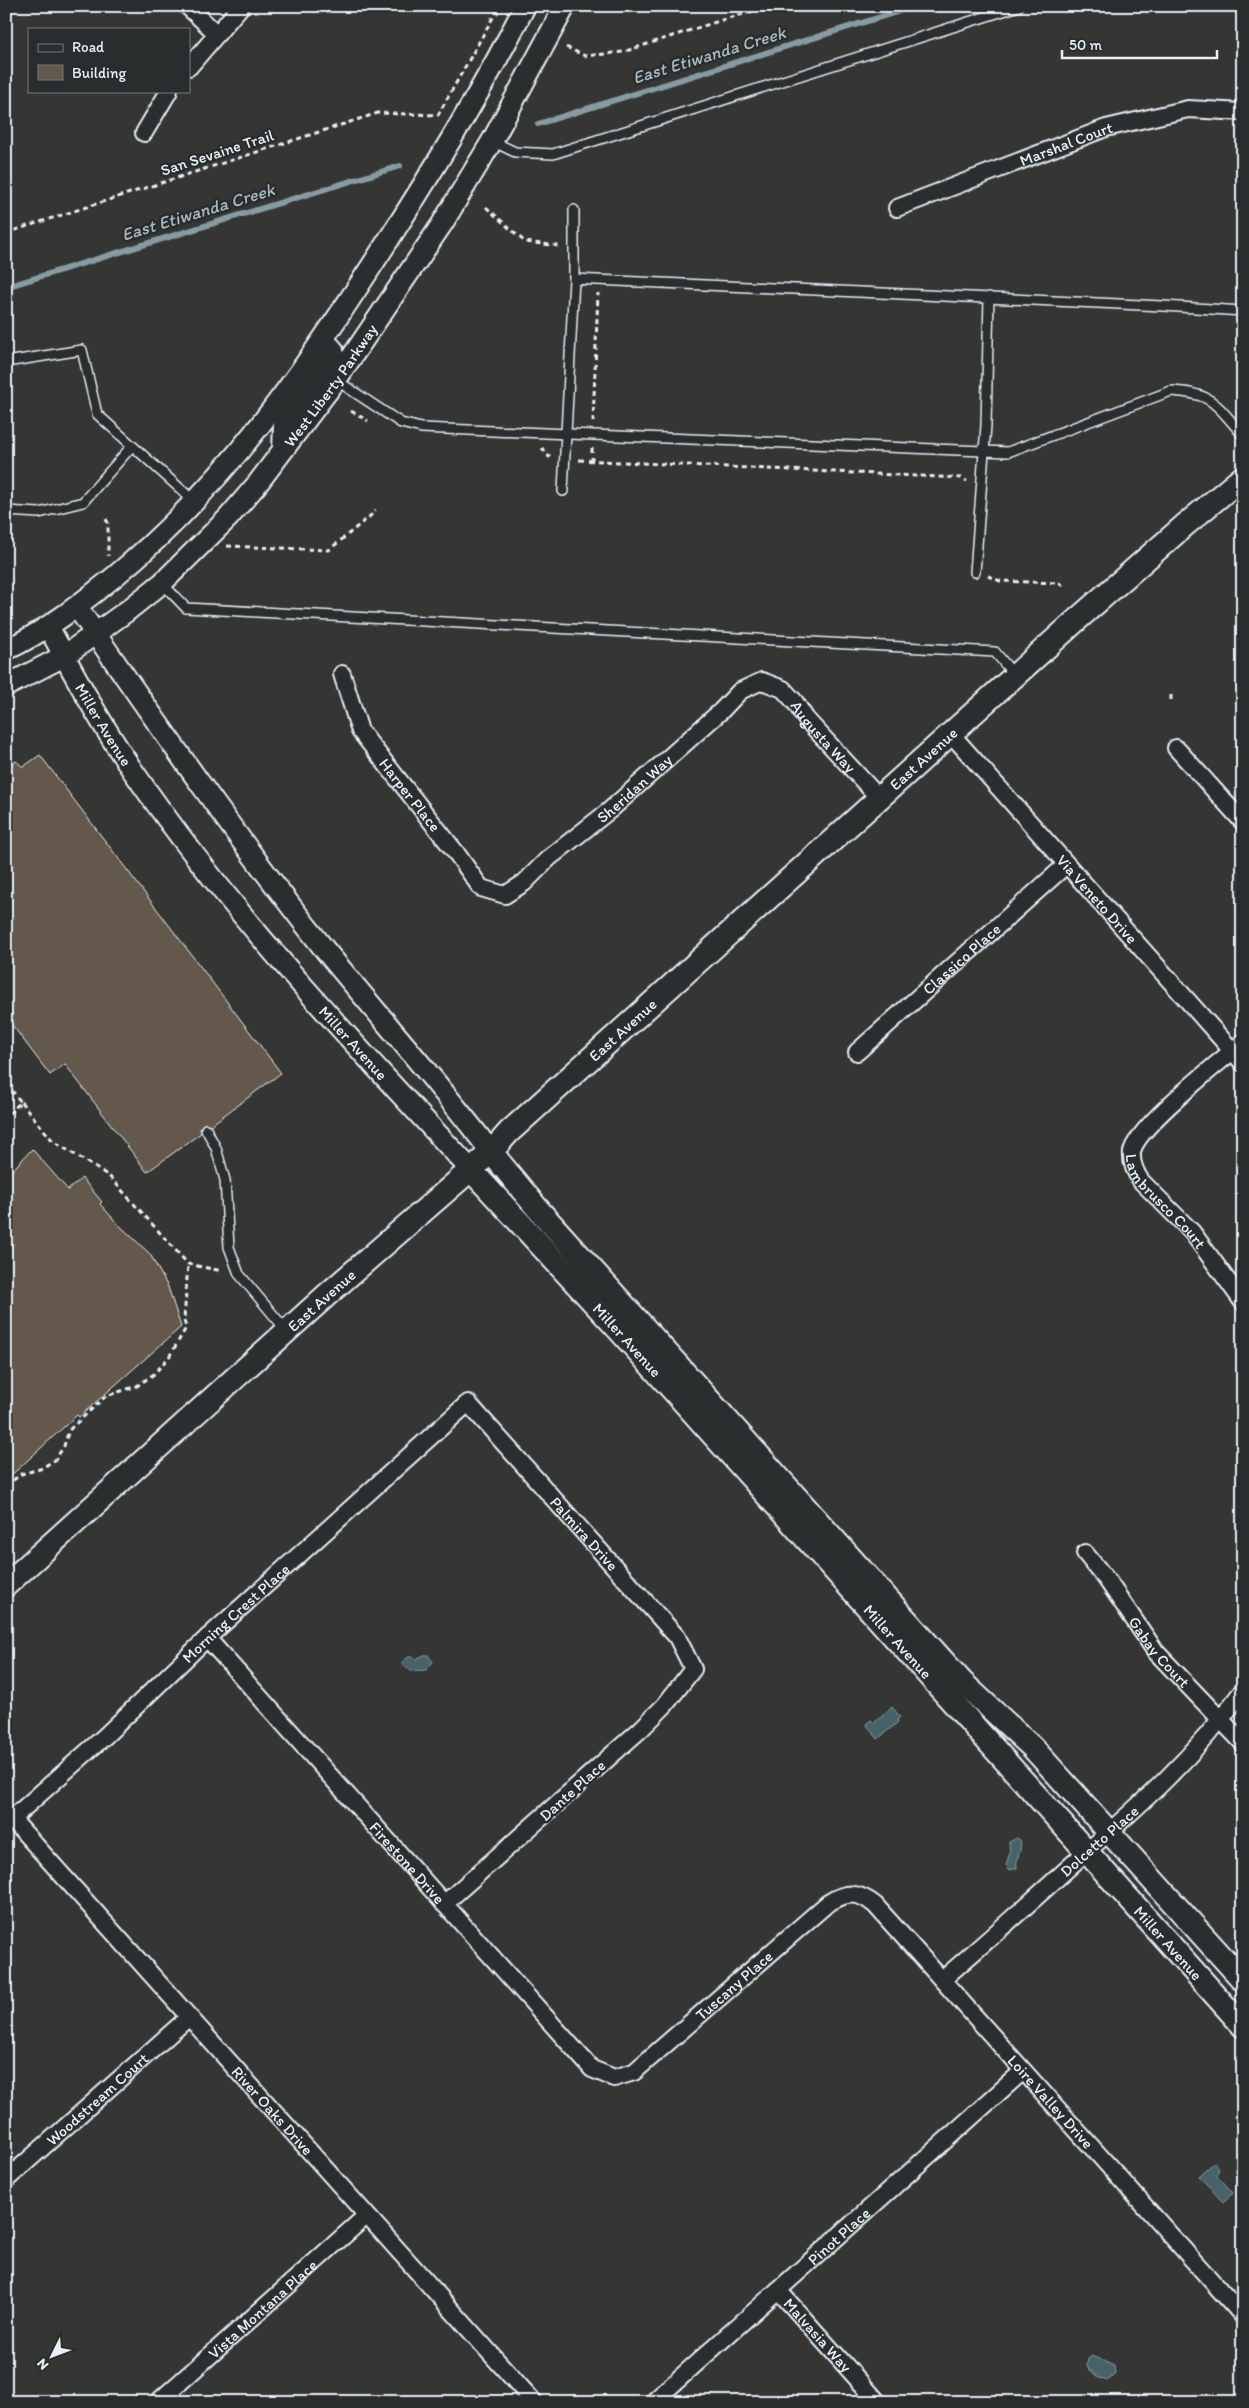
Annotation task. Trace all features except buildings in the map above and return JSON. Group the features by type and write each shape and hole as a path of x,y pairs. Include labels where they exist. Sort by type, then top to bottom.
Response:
{"main road":[{"name":"East Avenue","path":"6,1585 471,1170 516,1126 1184,525 1243,477"},
{"name":"Miller Avenue","path":"491,1152 537,1208 962,1682 1033,1748 1243,1980"},
{"name":"Miller Avenue","path":"471,1170 625,1337 1243,2026"}],"street":[{"path":"187,6 217,34"},
{"path":"190,66 241,6"},
{"name":"West Liberty Parkway","path":"6,650 49,628 121,570 196,502 268,417 324,340 419,193 525,6"},
{"name":"West Liberty Parkway","path":"6,686 64,656 96,635 162,582 228,518 336,380 442,224 492,141 565,6"},
{"path":"144,133 167,92"},
{"name":"Marshal Court","path":"897,208 1106,128 1188,110 1243,112"},
{"path":"283,450 284,425 332,358 333,350 324,340"},
{"name":"Miller Avenue","path":"77,607 209,798 325,949 458,1108 491,1152"},
{"name":"Miller Avenue","path":"49,628 133,771 206,869 252,927 344,1034 471,1170"},
{"name":"Harper Place","path":"342,674 360,731 457,854 480,888 505,895"},
{"name":"Sheridan Way","path":"505,895 524,883 549,858 610,810 721,711 740,691 762,681"},
{"name":"Augusta Way","path":"762,681 783,689 795,702 806,720 880,799"},
{"name":"Via Veneto Drive","path":"952,735 1066,865 1239,1052"},
{"path":"1176,748 1243,822"},
{"name":"Classico Place","path":"856,1052 1066,865"},
{"name":"Lambrusco Court","path":"1239,1052 1145,1129 1132,1151 1132,1162 1141,1181 1192,1232 1243,1302"},
{"name":"Morning Crest Place","path":"9,1822 104,1737 207,1638 468,1404"},
{"name":"Palmira Drive","path":"468,1404 677,1636 693,1669"},
{"name":"Gabay Court","path":"1086,1553 1108,1580 1156,1652 1243,1743"},
{"name":"Firestone Drive","path":"207,1638 592,2069 614,2078"},
{"name":"Dante Place","path":"444,1904 647,1723 666,1705 693,1669"},
{"name":"Dolcetto Place","path":"942,1980 1110,1832 1184,1763 1220,1721 1243,1690"},
{"name":"River Oaks Drive","path":"9,1822 189,2017 534,2402"},
{"name":"Loire Valley Drive","path":"854,1893 866,1898 875,1905 1243,2316"},
{"name":"Tuscany Place","path":"614,2078 624,2077 642,2066 828,1903 840,1896 854,1893"},
{"name":"Woodstream Court","path":"6,2180 189,2017"},
{"name":"Pinot Place","path":"653,2402 1023,2071"},
{"name":"Vista Montana Place","path":"158,2402 366,2216"},
{"name":"Malvasia Way","path":"778,2290 878,2402"}],"lane":[{"path":"492,141 515,152 553,154 1019,6"},
{"path":"564,492 565,435 574,279 574,210"},
{"path":"574,279 989,297 1243,311"},
{"path":"975,572 984,452 989,297"},
{"path":"6,362 82,350 97,414 196,502"},
{"path":"336,380 401,423 421,428 1008,452 1171,391 1189,392 1210,398 1243,435"},
{"path":"6,511 39,513 83,502 132,446"},
{"path":"162,582 186,608 995,652 1016,676"},
{"path":"206,1129 216,1148 225,1180 229,1247 238,1274 288,1332"}],"path":[{"path":"571,50 585,56 623,52 725,18 773,6"},
{"name":"San Sevaine Trail","path":"6,233 378,113 438,115 496,12"},
{"path":"351,411 376,426"},
{"path":"534,446 542,448 550,458 961,478 981,488"},
{"path":"227,546 329,550 376,511"},
{"path":"106,519 108,556"},
{"path":"975,572 1000,581 1058,583 1065,588"},
{"path":"1170,700 1171,692"},
{"path":"6,1083 53,1141 109,1176 188,1264 238,1274"},
{"path":"6,1116 21,1102"},
{"path":"6,1486 21,1474 40,1469 55,1460 64,1446 69,1430 106,1396 137,1386 163,1365 186,1328 184,1320 188,1264"}],"water":[{"path":"428,1655 433,1662 426,1670 411,1671 401,1663 410,1656 416,1659"},
{"path":"892,1707 900,1717 897,1720 898,1722 878,1739 866,1724 871,1720 874,1723"},
{"path":"1017,1838 1021,1844 1017,1868 1010,1870 1006,1865 1010,1852 1009,1842"},
{"path":"1215,2162 1219,2168 1217,2175 1233,2193 1223,2202 1199,2176"},
{"path":"1092,2356 1114,2366 1115,2374 1109,2380 1099,2378 1087,2367 1088,2359"}],"waterway":[{"name":"East Etiwanda Creek","path":"538,124 916,6"},
{"name":"East Etiwanda Creek","path":"6,287 400,166"}]}
